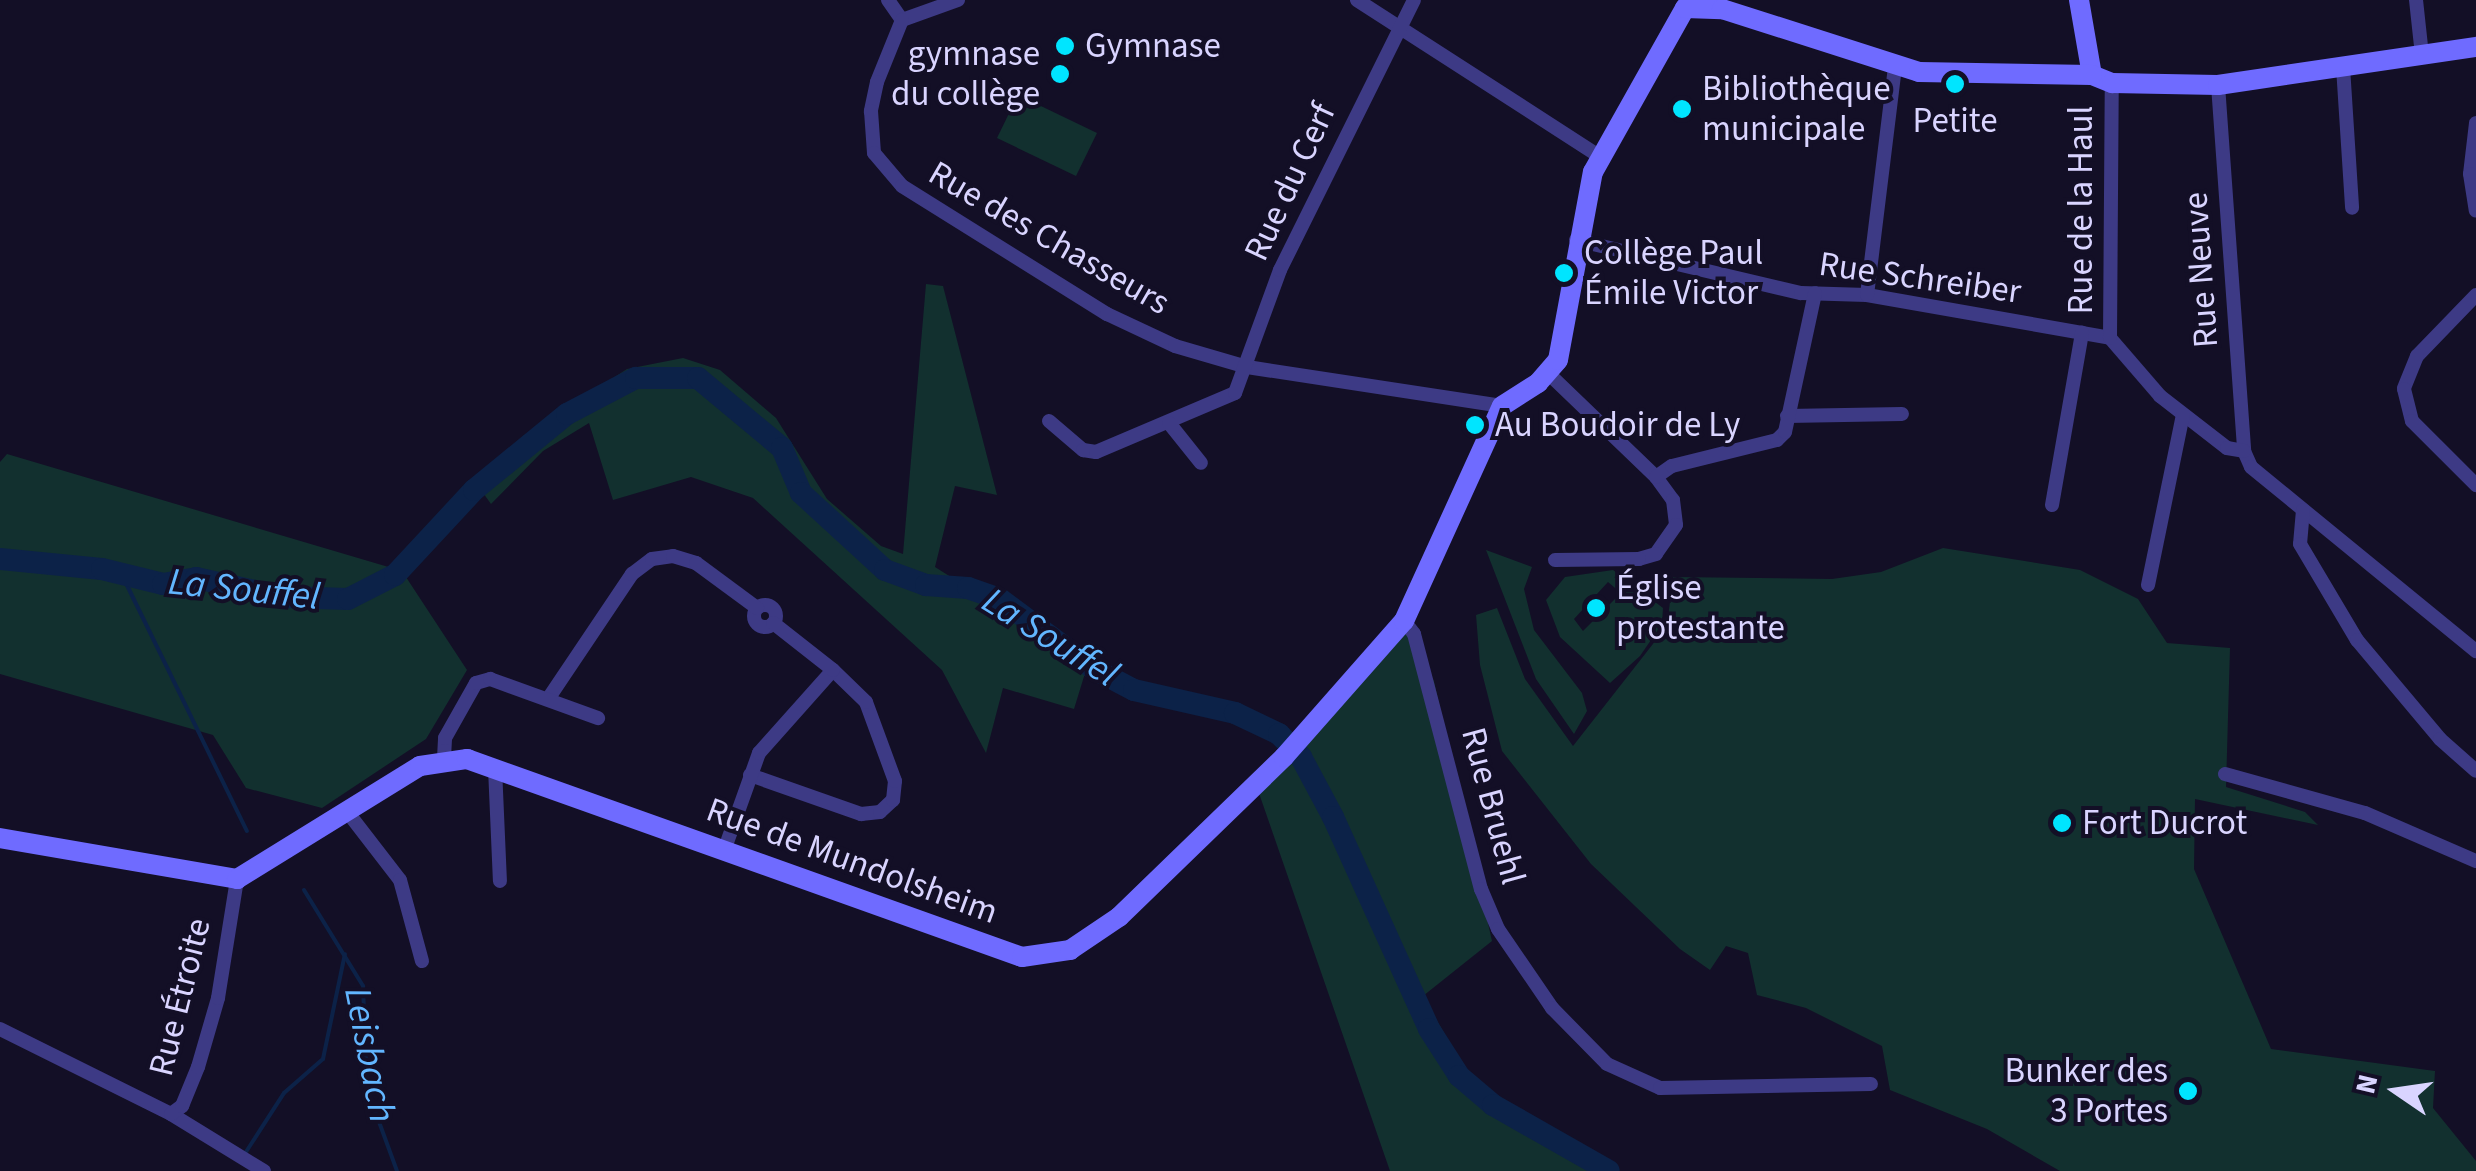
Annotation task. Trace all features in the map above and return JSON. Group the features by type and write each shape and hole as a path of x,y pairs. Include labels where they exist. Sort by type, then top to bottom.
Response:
{"street":[{"path":"888,0 902,20 958,0"},
{"path":"1357,0 1599,156"},
{"name":"Rue du Cerf","path":"1247,367 1280,270 1396,27 1414,0"},
{"path":"2079,0 2102,79"},
{"path":"2416,0 2422,56"},
{"path":"1502,406 1549,374 1564,341 1576,240 1599,156 1684,8 1722,9 1896,66 1941,74 2218,84 2476,48"},
{"name":"Rue des Chasseurs","path":"902,20 871,110 874,154 902,186 1107,314 1175,346 1247,367 1502,406"},
{"path":"1867,295 1896,66"},
{"path":"2343,67 2352,208"},
{"name":"Rue de la Haul","path":"2102,79 2110,338"},
{"name":"Rue Neuve","path":"2218,84 2244,451"},
{"path":"2476,122 2470,174 2476,211"},
{"name":"Rue Schreiber","path":"1576,240 1815,293 1867,295 2110,338"},
{"path":"1656,477 1672,466 1777,440 1787,416 1815,293"},
{"path":"2476,295 2417,356 2404,389 2412,420 2476,485"},
{"path":"2052,504 2082,333"},
{"path":"2110,338 2132,370 2183,414 2218,441 2244,451 2251,468 2476,651"},
{"path":"1049,421 1083,450 1096,452 1235,393 1247,367"},
{"path":"1549,374 1656,477 1672,500 1676,526 1656,554 1556,560"},
{"name":"Rue de Mundolsheim","path":"444,758 496,768 1022,956 1070,950 1119,917 1284,757 1404,621 1502,406"},
{"path":"1787,416 1902,414"},
{"path":"2148,584 2183,414"},
{"path":"1169,422 1201,462"},
{"path":"2218,441 2242,428"},
{"path":"2303,510 2300,544 2357,640 2440,739 2476,771"},
{"path":"548,699 632,574 652,559 674,556 696,563 757,608 756,624 773,623 833,670 866,702 895,781 893,800 880,812 861,814 750,775"},
{"name":"Rue Bruehl","path":"1404,621 1417,644 1480,890 1498,929 1552,1008 1607,1064 1660,1088 1871,1084"},
{"path":"725,848 750,775 771,734 833,670"},
{"path":"0,838 237,879 350,814 420,766 444,758 445,738 476,683 490,678 598,718"},
{"path":"496,768 500,882"},
{"path":"2225,774 2365,813 2476,861"},
{"path":"350,814 400,880 422,961"},
{"name":"Rue Étroite","path":"0,1029 171,1114 182,1106 198,1067 218,998 237,879"},
{"path":"171,1114 264,1171"}],"green space":[{"path":"1018,95 1097,133 1076,176 997,138"},
{"path":"926,284 943,286 997,495 955,486 935,567 1032,628 1086,670 1074,709 1003,688 986,753 942,670 753,498 691,477 613,500 589,423 543,451 491,504 481,490 523,436 627,369 683,358 720,370 776,418 827,499 881,546 903,554"},
{"path":"7,454 402,571 467,670 426,739 322,808 246,788 213,735 0,674 0,462"},
{"path":"1943,548 2080,570 2138,599 2167,643 2230,648 2226,787 2305,812 2318,825 2195,799 2194,869 2271,1049 2435,1071 2433,1108 2476,1161 2476,1171 2060,1171 1987,1129 1890,1090 1882,1046 1806,1008 1757,995 1748,953 1726,946 1710,970 1680,949 1591,864 1502,751 1480,665 1476,615 1497,608 1525,679 1573,746 1667,626 1673,577 1832,579 1881,572"},
{"path":"1486,550 1532,567 1524,589 1534,630 1582,693 1587,711 1574,734 1536,679"},
{"path":"1613,570 1663,608 1662,624 1640,656 1610,683 1560,637 1546,600 1565,577","holes":["1608,582 1621,593 1583,631 1574,619"]},
{"path":"1400,620 1434,681 1492,941 1423,996 1483,1101 1618,1171 1390,1171 1253,776"}],"waterway":[{"name":"La Souffel","path":"0,559 102,569 163,584 196,578 282,597 348,599 395,575 474,490 567,414 636,378 698,378 782,448 801,493 885,570 926,585 968,588 1000,599 1094,669 1134,690 1235,713 1279,734 1301,757 1333,817 1429,1029 1459,1076 1493,1105 1609,1171"},
{"name":"Leisbach","path":"121,573 247,831"},
{"name":"Leisbach","path":"304,890 363,986 367,1089 397,1171"},
{"path":"244,1155 284,1093 323,1059 345,954"}],"place":[{"name":"Gymnase","path":"1065,46"},
{"name":"gymnase du collège","path":"1060,74"},
{"name":"Petite","path":"1955,84"},
{"name":"Bibliothèque municipale","path":"1682,109"},
{"name":"Collège Paul Émile Victor","path":"1564,273"},
{"name":"Au Boudoir de Ly","path":"1475,425"},
{"name":"Église protestante","path":"1596,608"},
{"name":"Fort Ducrot","path":"2062,823"},
{"name":"Bunker des 3 Portes","path":"2188,1091"}]}
